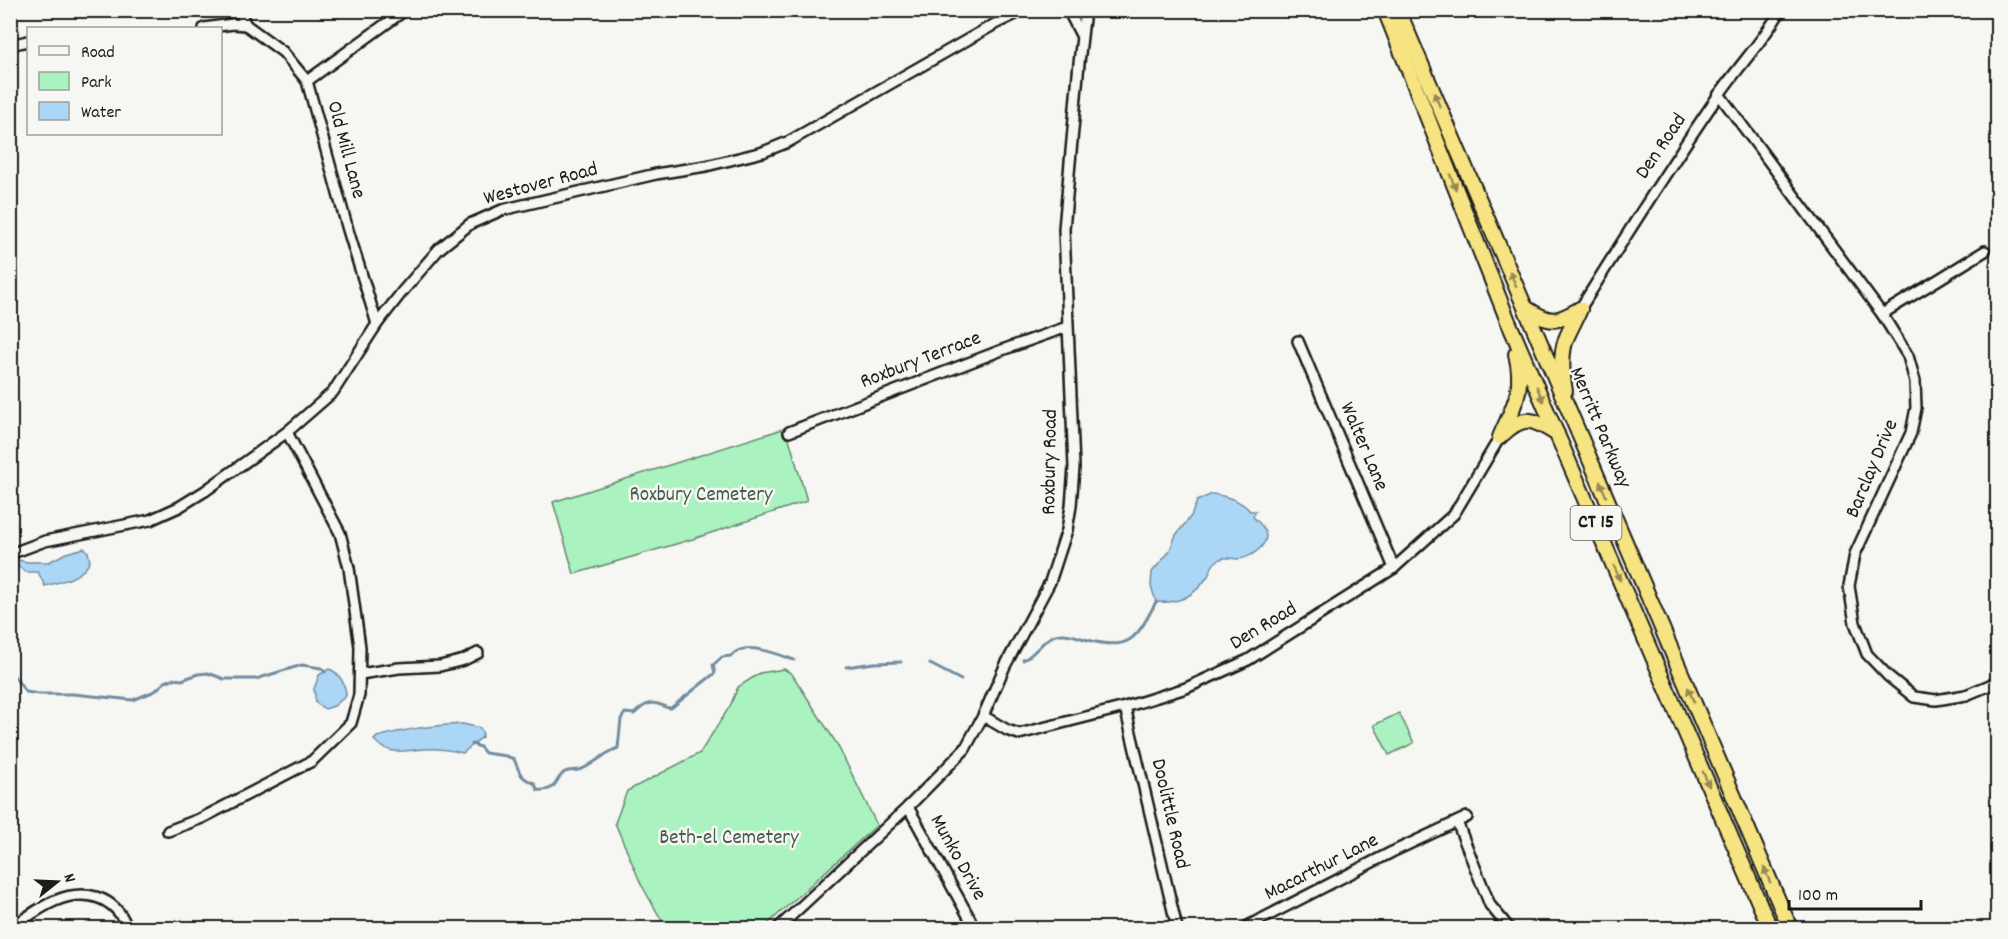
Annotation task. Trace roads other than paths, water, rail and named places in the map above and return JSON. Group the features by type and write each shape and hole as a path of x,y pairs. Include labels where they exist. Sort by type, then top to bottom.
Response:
{"highway":[{"name":"Merritt Parkway","path":"1385,10 1508,321 1770,928"},
{"name":"Merritt Parkway","path":"1398,10 1790,928"},
{"path":"1525,308 1542,319 1553,321 1560,320 1580,309"},
{"path":"1569,410 1564,380 1563,351 1566,338 1580,309"},
{"path":"1500,437 1516,402 1520,386 1519,366 1508,321"},
{"path":"1500,437 1514,424 1524,420 1533,420 1557,434"}],"street":[{"name":"Old Mill Lane","path":"239,10 246,25 283,52 307,81 348,230 377,324"},
{"path":"307,81 405,10"},
{"name":"Westover Road","path":"10,554 45,541 150,520 179,507 205,491 287,432 333,392 377,324 439,249 470,224 502,210 763,152 788,142 995,24 1024,10"},
{"path":"1068,10 1082,37"},
{"name":"Roxbury Road","path":"778,928 908,807 965,749 983,716 1005,666 1050,582 1067,530 1074,467 1064,229 1085,10"},
{"name":"Den Road","path":"1580,309 1719,94 1762,40 1781,10"},
{"path":"211,27 246,25"},
{"path":"10,45 27,41"},
{"name":"Barclay Drive","path":"1719,94 1882,314 1908,356 1916,381 1916,408 1911,433 1855,554 1849,586 1855,623 1867,654 1888,676 1914,697 1936,700 1966,696 1990,686 1998,679"},
{"path":"1882,314 1985,250"},
{"name":"Roxbury Terrace","path":"789,432 1067,327"},
{"name":"Walter Lane","path":"1298,341 1394,568"},
{"path":"168,831 202,818 312,761 351,723 359,695 360,647 349,568 340,533 287,432"},
{"name":"Den Road","path":"983,716 1019,734 1125,707 1186,688 1248,660 1394,568 1454,514 1500,437"},
{"path":"360,674 399,668 440,666 464,660 478,653"},
{"name":"Doolittle Road","path":"1125,707 1177,928"},
{"name":"Munko Drive","path":"908,807 970,919 972,928"},
{"name":"Macarthur Lane","path":"1244,928 1417,839 1467,817"},
{"path":"1457,822 1490,905 1509,928"},
{"path":"11,928 55,901 79,894 108,902 118,910 127,928"}],"water":[{"path":"1212,494 1233,499 1250,511 1256,511 1253,517 1266,533 1263,544 1248,557 1226,558 1217,561 1203,583 1192,594 1172,602 1156,602 1151,586 1152,572 1169,552 1176,535 1191,516 1197,501"},
{"path":"84,548 88,552 90,561 83,571 71,578 45,586 38,572 26,572 13,563 18,560 49,562 66,553"},
{"path":"329,669 341,680 346,696 334,706 325,709 316,703 314,689 319,675"},
{"path":"463,724 480,728 483,734 463,753 434,749 392,751 374,740 377,737 430,726"}],"waterway":[{"path":"1023,660 1055,635 1071,635 1114,644 1131,639 1156,602"},
{"path":"472,744 480,747 485,753 514,759 525,779 534,783 538,790 549,789 565,772 582,769 618,748 621,719 625,713 634,714 653,703 671,708 715,673 713,665 722,657 731,656 744,649 752,649 794,660"},
{"path":"846,667 901,662"},
{"path":"930,664 961,680"},
{"path":"10,671 26,692 133,700 155,691 165,682 173,679 182,680 198,674 208,673 224,679 256,679 302,665 321,668 325,672"}],"park label":[{"name":"Roxbury Cemetery","path":"701,496"},
{"name":"Beth-el Cemetery","path":"729,839"}]}
